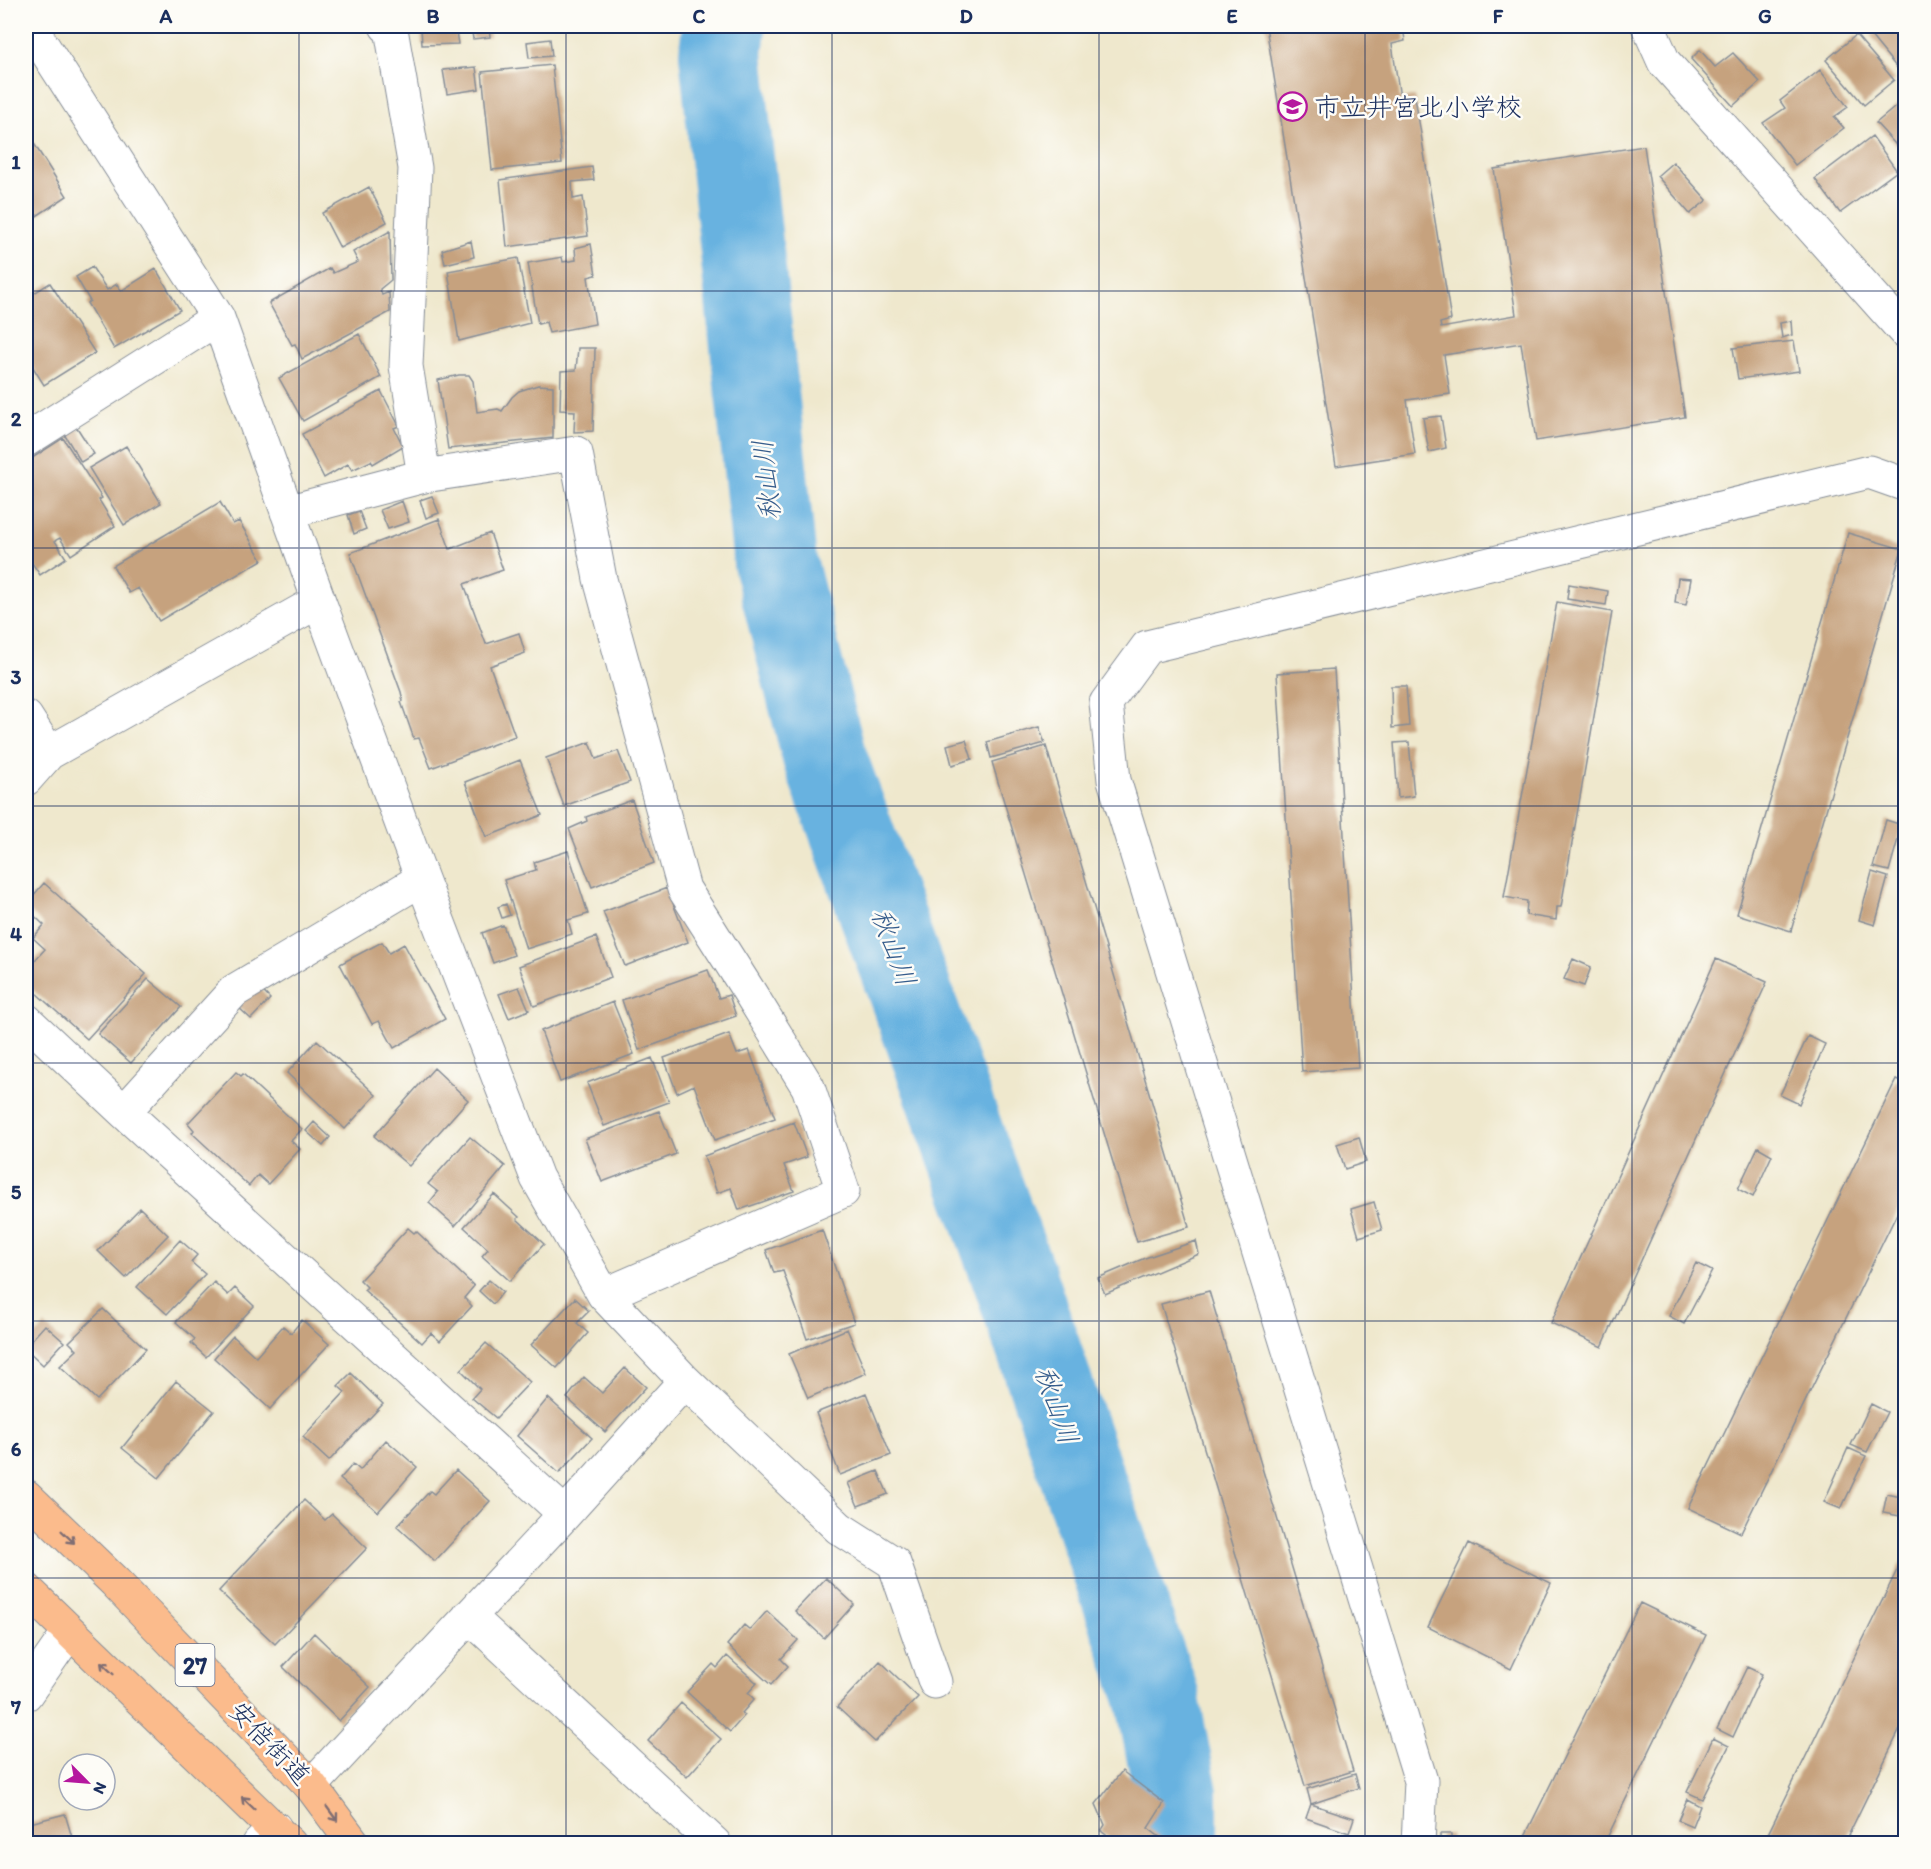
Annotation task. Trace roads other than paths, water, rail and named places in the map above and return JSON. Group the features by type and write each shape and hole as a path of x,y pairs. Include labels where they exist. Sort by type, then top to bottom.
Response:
{"main road":[{"name":"安倍街道","path":"26,1496 115,1582 311,1786 354,1844"},
{"name":"27","path":"26,1589 275,1838"}],"street":[{"path":"30,26 218,318 286,512 422,879 537,1178 604,1295 685,1381 839,1528 894,1563 936,1682"},
{"path":"386,26 391,29 414,168 406,366 424,476"},
{"path":"1648,26 1664,62 1905,333"},
{"path":"26,440 218,318"},
{"path":"286,512 424,476 576,453 600,579 684,890 808,1087 843,1191 604,1295"},
{"path":"1418,1844 1421,1781 1114,780 1106,703 1147,647 1869,472 1905,485"},
{"path":"26,779 49,753 319,601"},
{"path":"26,717 49,753"},
{"path":"124,1112 234,991 422,879"},
{"path":"26,1020 565,1514"},
{"path":"311,1786 565,1514 685,1381"},
{"path":"470,1616 715,1844"},
{"path":"26,1694 69,1632"}],"waterway":[{"name":"秋山川","path":"724,26 721,54 775,562 824,756 1015,1280 1157,1696 1176,1794 1176,1844"}],"place":[{"name":"市立井宮北小学校","path":"1293,107"}]}
